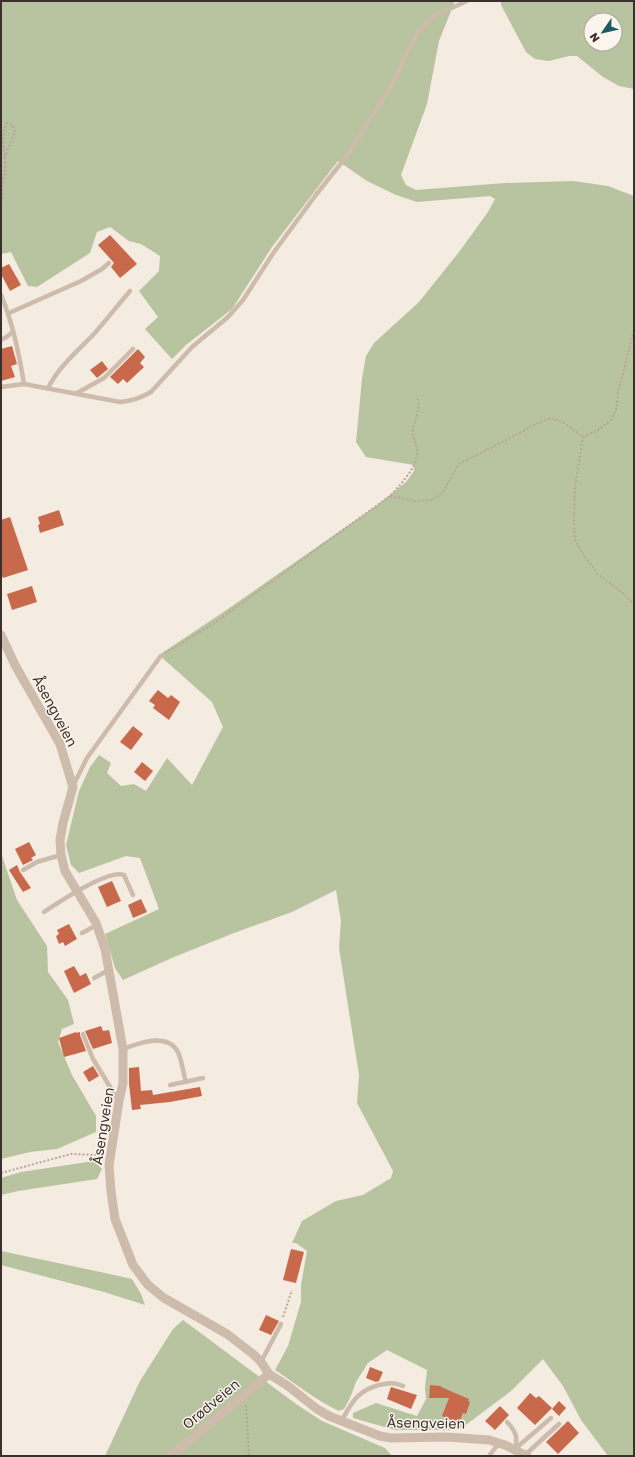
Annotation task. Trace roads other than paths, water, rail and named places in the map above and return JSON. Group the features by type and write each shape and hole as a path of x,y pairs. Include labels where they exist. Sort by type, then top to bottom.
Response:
{"street":[{"name":"Åsengveien","path":"1,635 15,665 60,744 73,787 63,823 60,840 61,855 65,870 76,892 97,926 105,949 124,1049 123,1083 110,1155 111,1191 115,1219 132,1265 148,1285 164,1298 227,1334 254,1354 269,1374 288,1386 328,1416 342,1420 380,1436 391,1438 468,1438 489,1440 526,1455"},
{"name":"Orødveien","path":"171,1456 269,1374"}],"lane":[{"path":"1,387 24,384 120,402 133,400 151,392 192,347 233,313 243,300 274,252 349,153 396,78 408,50 418,33 436,15 467,1"},
{"path":"9,313 81,281 102,269 109,263"},
{"path":"48,388 64,365 93,335 130,292"},
{"path":"1,295 9,313 24,384"},
{"path":"1,340 13,331"},
{"path":"77,393 104,378 132,349"},
{"path":"73,787 87,758 160,657"},
{"path":"23,870 37,862 61,855"},
{"path":"44,912 76,892 118,873 124,874 133,895"},
{"path":"82,933 97,926"},
{"path":"94,978 109,970"},
{"path":"83,1034 93,1059 119,1101"},
{"path":"124,1049 135,1045 165,1041 177,1051 186,1082"},
{"path":"170,1085 203,1078"},
{"path":"261,1362 281,1324"},
{"path":"342,1420 351,1404 363,1391 392,1382 403,1386"},
{"path":"515,1450 551,1418"},
{"path":"507,1422 512,1427 517,1440 515,1450"},
{"path":"526,1455 559,1424"},
{"path":"489,1456 499,1443"}]}
